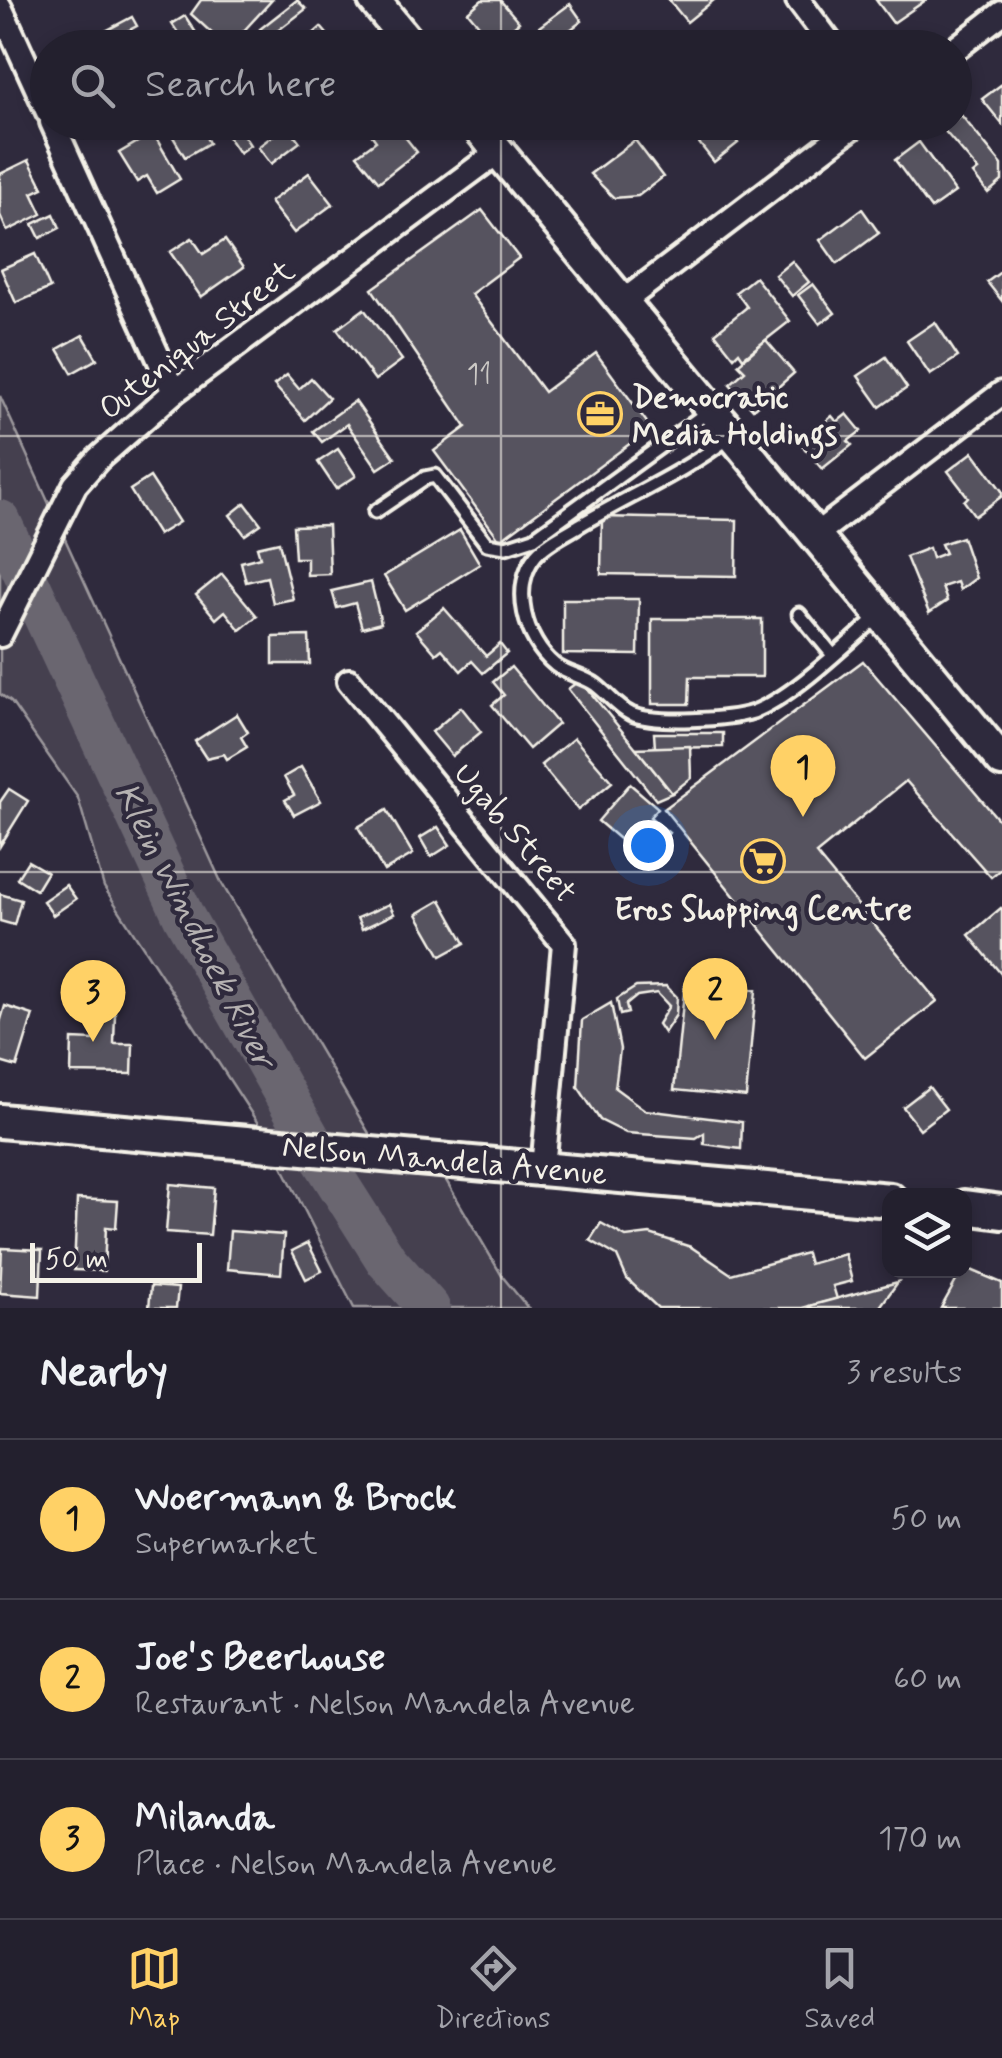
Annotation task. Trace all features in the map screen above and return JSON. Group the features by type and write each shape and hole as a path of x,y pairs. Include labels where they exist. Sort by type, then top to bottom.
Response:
{"main road":[{"name":"Nelson Mandela Avenue","path":"0,1121 882,1199"},
{"path":"972,1208 1002,1212"}],"street":[{"path":"374,0 398,30"},
{"path":"798,0 820,30"},
{"path":"0,7 30,73"},
{"path":"972,36 1002,14"},
{"path":"60,140 174,392"},
{"path":"488,140 1002,762"},
{"path":"620,304 835,140"},
{"name":"Outeniqua Street","path":"0,635 75,485 98,459 174,392 498,152"},
{"path":"814,536 1002,393"},
{"name":"Ugab Street","path":"349,681 564,944 543,1168"}],"lane":[{"path":"376,512 425,478 435,476 488,544 520,544 534,538 709,411"},
{"path":"731,436 702,459 616,504 536,554 524,584 527,624 556,666 590,681 632,714 658,718 751,712 773,701 880,615"},
{"path":"799,614 832,654"}],"shaded area":[{"path":"0,396 222,884 380,1152 433,1158 502,1276 528,1308 354,1308 270,1142 104,887 78,798 11,702 0,694"}],"building":[{"path":"201,0 272,0 244,30 208,30 191,14"},
{"path":"297,0 306,9 279,30 260,29"},
{"path":"482,0 500,0 519,22 509,30 483,30 468,12"},
{"path":"669,0 714,0 687,22"},
{"path":"876,0 926,0 893,23"},
{"path":"570,4 582,21 570,30 539,27"},
{"path":"185,16 194,30 176,30 172,24"},
{"path":"132,17 137,26 129,30 107,30"},
{"path":"1002,84 1002,124 982,99"},
{"path":"972,128 1002,165 1002,181 988,193 973,174 978,170 952,140 972,140"},
{"path":"141,140 157,140 180,179 157,193 147,176 137,182 119,153"},
{"path":"175,140 207,140 209,143 185,157"},
{"path":"230,140 247,140 250,145 239,153"},
{"path":"267,140 300,142 271,164 258,147"},
{"path":"407,140 417,152 379,182 357,155 376,141"},
{"path":"635,140 663,177 638,196 614,198 590,174"},
{"path":"697,140 736,140 738,143 714,162"},
{"path":"919,142 955,192 931,209 895,160"},
{"path":"29,160 43,188 32,193 42,214 7,231 0,215 0,174"},
{"path":"309,173 333,204 294,233 270,202"},
{"path":"862,209 879,233 837,264 820,240"},
{"path":"482,210 519,258 471,294 544,392 596,353 651,428 500,540 434,451 466,427 372,289"},
{"path":"54,214 60,228 40,238 33,224"},
{"path":"192,238 203,254 225,240 244,267 201,297 170,252"},
{"path":"35,254 50,288 16,303 1,269"},
{"path":"792,261 809,282 792,296 775,275"},
{"path":"1002,271 1002,301 987,282"},
{"path":"755,277 790,321 743,358 739,352 734,357 715,333 747,307 736,292"},
{"path":"813,284 835,313 820,324 798,295"},
{"path":"364,309 402,360 375,380 337,329"},
{"path":"935,322 958,357 930,375 907,341"},
{"path":"83,335 97,359 72,373 58,349"},
{"path":"766,340 794,373 753,409 730,384 745,371 738,364"},
{"path":"886,357 907,388 880,407 858,376"},
{"path":"287,375 299,389 311,378 329,398 305,420 274,385"},
{"path":"355,401 395,458 378,469 347,424 322,442 313,431"},
{"path":"847,414 861,431 848,441 852,445 822,469 800,443 832,416 837,422"},
{"path":"338,449 356,476 336,489 318,462"},
{"path":"973,452 1002,491 1002,496 975,516 964,501 968,497 948,471"},
{"path":"150,477 179,522 158,535 130,490"},
{"path":"245,503 261,524 245,535 230,515"},
{"path":"602,517 737,520 736,576 601,574"},
{"path":"328,525 330,574 307,575 307,558 295,558 293,526"},
{"path":"460,530 480,564 405,610 384,576"},
{"path":"962,537 976,578 960,590 957,582 942,587 947,601 929,613 906,557 929,548 932,558 945,553 941,544"},
{"path":"279,542 293,599 273,603 267,577 246,582 241,562 260,557 257,547"},
{"path":"222,574 257,616 240,630 225,611 216,619 196,595"},
{"path":"371,582 381,623 362,628 355,603 337,608 332,591"},
{"path":"563,599 639,599 638,655 563,654"},
{"path":"444,608 486,656 500,644 507,653 483,673 472,661 461,671 442,649 436,654 416,631"},
{"path":"652,619 762,619 762,677 690,677 689,704 652,704"},
{"path":"309,636 310,664 273,664 273,637"},
{"name":"Eros Shopping Centre","path":"863,661 1002,824 1002,868 991,877 906,781 816,854 937,1001 865,1058 664,809"},
{"path":"511,667 558,724 529,749 492,705 504,695 493,682"},
{"path":"580,680 672,793 656,800 568,689"},
{"path":"461,707 481,732 452,756 432,732"},
{"path":"237,714 248,732 241,737 247,747 227,759 224,754 206,758 195,741"},
{"path":"654,733 723,733 723,747 655,748"},
{"path":"574,738 612,782 578,810 541,765"},
{"path":"690,746 691,778 672,793 636,748"},
{"path":"301,767 321,801 294,815 285,800 294,795 284,777"},
{"path":"630,784 658,808 650,817 669,833 645,861 598,821"},
{"path":"9,789 28,801 0,846 0,802"},
{"path":"387,810 413,854 384,871 358,827"},
{"path":"438,827 450,845 431,857 420,838"},
{"path":"28,861 47,872 36,890 17,878"},
{"path":"66,885 76,899 53,915 43,901"},
{"path":"0,894 21,900 14,925 0,921"},
{"path":"441,900 465,943 441,956 417,914"},
{"path":"389,904 394,914 362,929 357,918"},
{"path":"1002,909 1002,975 969,935"},
{"path":"685,983 756,990 746,1097 674,1090"},
{"path":"666,986 677,997 676,1015 664,1033 658,1024 669,1006 657,993 637,996 626,1005 628,1013 620,1015 617,999 636,987"},
{"path":"611,1003 620,1049 615,1088 645,1110 742,1122 741,1149 704,1144 704,1133 696,1138 626,1133 600,1120 578,1087 582,1020"},
{"path":"5,1006 33,1015 17,1067 0,1062 0,1023"},
{"path":"95,1011 115,1012 114,1044 133,1044 132,1074 71,1073 72,1039 94,1040"},
{"path":"929,1087 946,1109 920,1129 903,1107"},
{"path":"170,1184 214,1188 210,1235 166,1232"},
{"path":"77,1199 118,1201 116,1228 106,1227 104,1271 74,1270"},
{"path":"601,1223 626,1237 650,1234 691,1247 731,1274 806,1253 809,1264 845,1254 852,1281 833,1286 837,1299 802,1308 658,1308 627,1279 617,1256 590,1240"},
{"path":"230,1231 284,1235 281,1274 227,1269"},
{"path":"308,1243 322,1271 306,1279 292,1251"},
{"path":"2,1248 42,1250 40,1296 0,1293"},
{"path":"972,1270 1002,1283 1002,1308 941,1308 958,1278 972,1278"},
{"path":"898,1282 879,1308 809,1308 809,1306"},
{"path":"151,1286 178,1288 176,1308 149,1308"}],"waterway":[{"name":"Klein Windhoek River","path":"0,521 184,917 314,1146 387,1261 429,1308"}],"place":[{"name":"Democratic Media Holdings","path":"600,414"},
{"name":"Woermann & Brock","path":"803,817"},
{"name":"Eros Shopping Centre","path":"763,861"},
{"name":"Joe's Beerhouse","path":"715,1040"},
{"name":"Milanda","path":"93,1042"}]}
